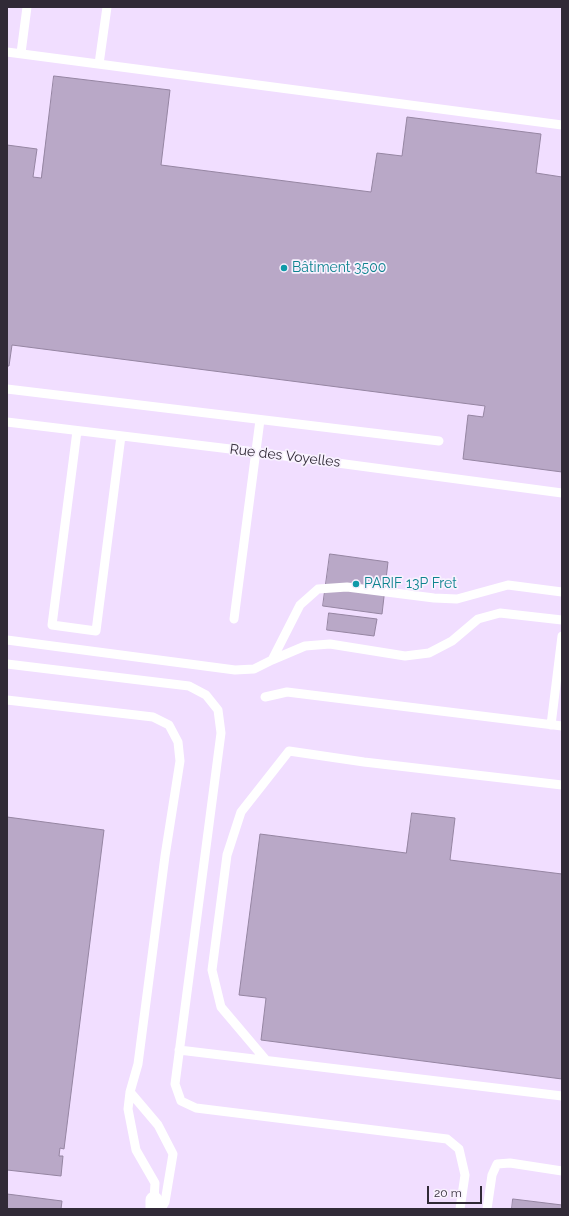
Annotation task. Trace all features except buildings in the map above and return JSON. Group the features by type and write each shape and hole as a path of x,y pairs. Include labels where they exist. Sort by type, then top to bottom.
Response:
{"lane":[{"path":"21,54 27,7"},
{"path":"99,64 107,7"},
{"path":"7,52 562,125"},
{"path":"7,389 439,441"},
{"path":"234,619 260,420"},
{"name":"Rue des Voyelles","path":"7,422 255,452 562,492"},
{"path":"78,431 52,625 96,631 121,436"},
{"path":"272,660 300,605 318,590 347,587 434,598 457,599 508,585 562,592"},
{"path":"7,640 235,670 254,669 305,646 330,644 405,656 429,653 452,641 478,619 500,612 562,620"},
{"path":"551,725 562,636"},
{"path":"7,664 188,686 206,695 218,710 220,733 175,1084 181,1101 196,1108 447,1138 459,1149 465,1175 460,1209"},
{"path":"265,697 287,692 562,726"},
{"path":"7,700 153,717 169,725 178,742 180,761 165,856 138,1064 130,1092 128,1109 136,1150 155,1183 156,1206 165,1202 173,1154 158,1125 130,1092"},
{"path":"265,1059 221,1007 212,970 228,855 241,812 290,751 364,762 562,786"},
{"path":"179,1050 265,1059 562,1096"},
{"path":"487,1209 492,1174 497,1164 510,1163 562,1171"}],"place":[{"name":"Bâtiment 3500","path":"284,268"},
{"name":"PARIF 13P Fret","path":"356,584"}]}
